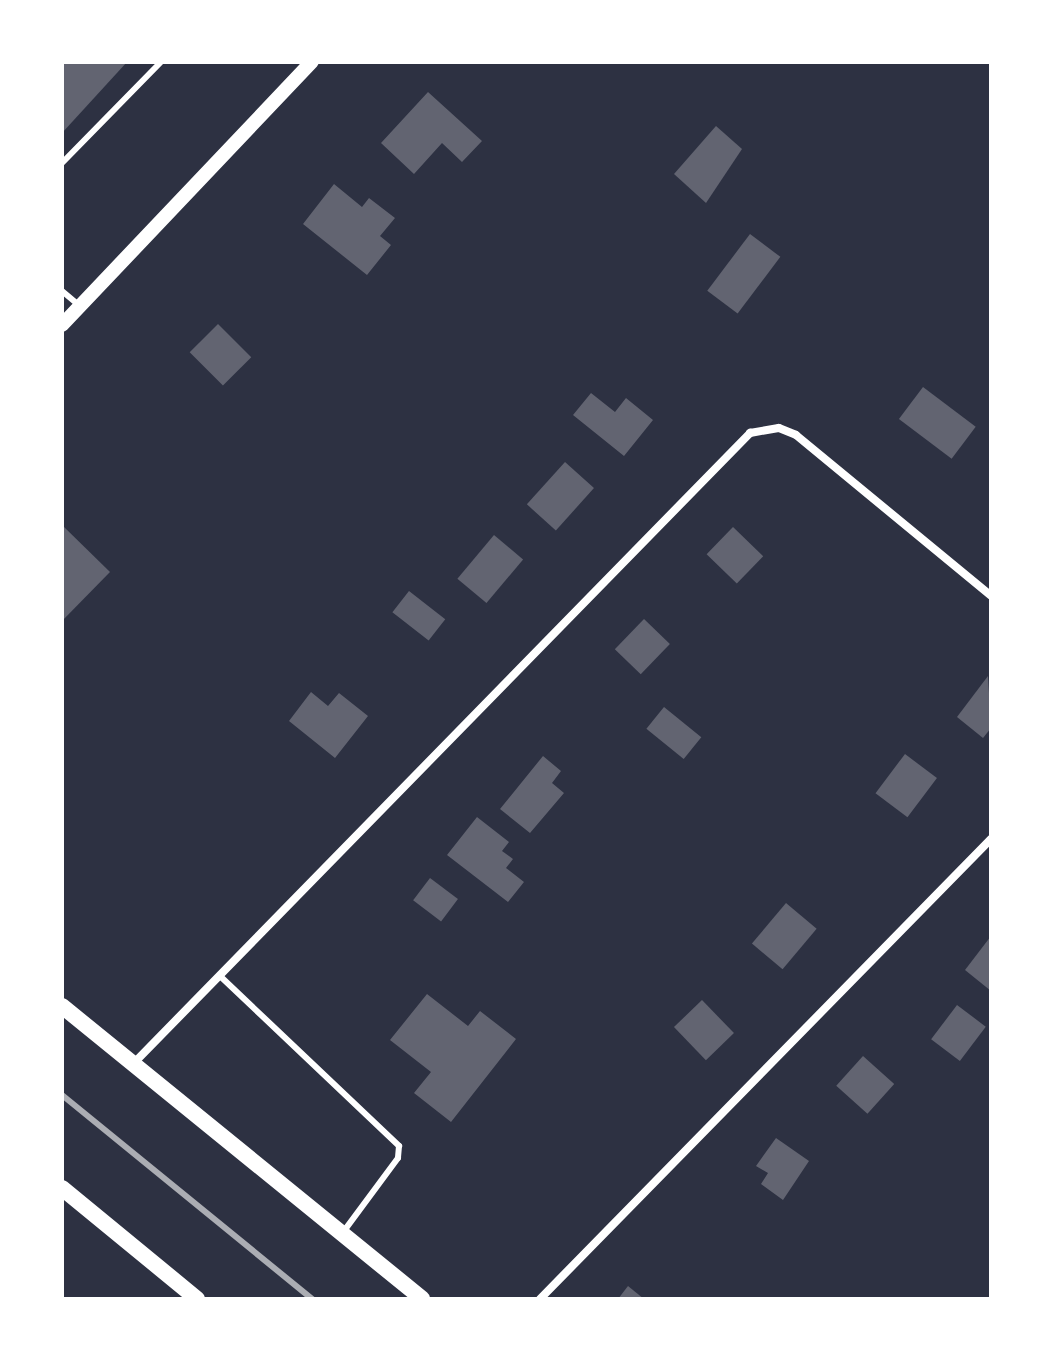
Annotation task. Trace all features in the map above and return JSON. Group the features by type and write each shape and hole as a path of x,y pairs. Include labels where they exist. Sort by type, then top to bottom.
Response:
{"main road":[{"path":"62,1006 422,1299"},
{"path":"65,1197 197,1299"}],"street":[{"path":"62,325 312,62"},
{"path":"133,1064 750,433 779,428 796,435 991,596"},
{"path":"540,1299 991,839"}],"lane":[{"path":"62,163 161,62"},
{"path":"62,291 80,306"},
{"path":"220,976 399,1146 398,1158 342,1234"}],"building":[{"path":"62,62 127,62 62,133"},
{"path":"428,92 482,141 462,162 442,143 414,174 381,143"},
{"path":"716,126 742,149 706,203 674,174"},
{"path":"334,184 362,207 369,198 395,218 380,236 391,245 367,275 303,224"},
{"path":"750,234 780,257 738,314 707,291"},
{"path":"218,324 251,357 223,386 190,352"},
{"path":"923,387 976,427 952,459 899,419"},
{"path":"591,393 615,412 626,398 653,420 624,456 573,415"},
{"path":"565,462 594,488 556,530 527,504"},
{"path":"62,525 110,572 62,621"},
{"path":"733,527 763,556 737,584 707,554"},
{"path":"494,535 523,559 486,603 457,579"},
{"path":"409,591 445,619 429,641 392,612"},
{"path":"644,619 670,644 641,674 615,649"},
{"path":"988,676 991,728 983,738 957,717"},
{"path":"311,692 328,706 339,693 368,716 335,758 289,721"},
{"path":"664,707 701,737 684,759 646,729"},
{"path":"905,754 937,778 907,817 876,793"},
{"path":"543,756 561,771 552,783 564,793 530,833 500,809"},
{"path":"477,817 509,842 502,851 513,859 506,868 524,882 508,902 447,855"},
{"path":"430,878 458,899 441,921 413,900"},
{"path":"786,903 817,929 783,969 752,944"},
{"path":"991,936 991,991 965,970"},
{"path":"427,994 468,1026 480,1011 516,1039 451,1122 414,1093 431,1072 390,1040"},
{"path":"702,1000 734,1033 706,1060 674,1027"},
{"path":"957,1005 986,1027 960,1061 931,1039"},
{"path":"863,1056 894,1084 867,1114 836,1086"},
{"path":"776,1138 809,1161 783,1200 761,1184 768,1173 756,1166"},
{"path":"628,1286 644,1299 618,1299"}],"railway":[{"path":"62,1095 312,1299"}]}
